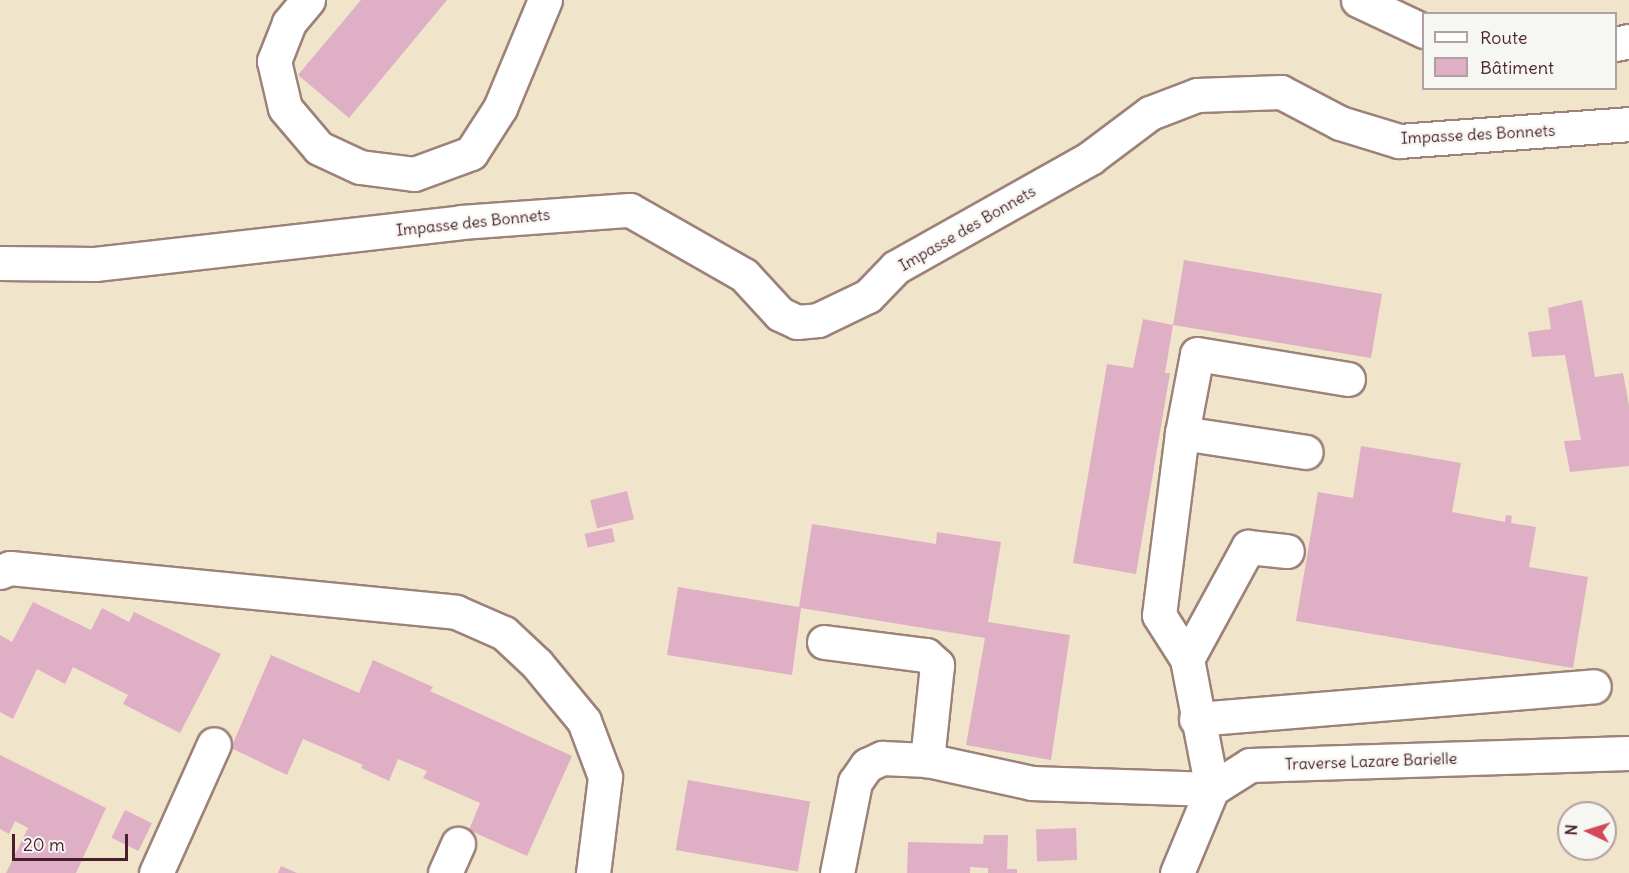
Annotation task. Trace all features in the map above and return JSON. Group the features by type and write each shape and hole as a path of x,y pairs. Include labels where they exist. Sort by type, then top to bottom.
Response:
{"street":[{"path":"308,0 289,23 274,61 285,108 319,148 360,167 414,174 471,153 500,108 545,0"},
{"path":"1358,0 1422,30"},
{"name":"Impasse des Bonnets","path":"0,263 95,264 461,222 630,210 744,275 780,314 797,322 818,320 868,296 896,267 1090,158 1150,113 1197,95 1281,92 1340,123 1399,141 1629,124"},
{"path":"1177,873 1212,789 1196,718 1187,659 1159,615 1182,433 1197,354 1348,379"},
{"path":"1182,433 1306,452"},
{"path":"1187,659 1248,546 1287,551"},
{"path":"3,568 456,612 504,633 537,664 585,721 605,777 593,873"},
{"path":"824,642 926,655 937,665 927,760"},
{"path":"1196,718 1594,686"},
{"path":"156,873 214,744"},
{"name":"Traverse Lazare Barielle","path":"1212,789 1250,765 1629,753"},
{"path":"837,873 855,782 867,765 897,756 927,760 1032,783 1212,789"}],"building":[{"path":"361,0 447,0 349,118 298,75"},
{"path":"1184,260 1382,294 1371,358 1173,325"},
{"path":"1582,300 1595,377 1623,373 1629,406 1629,466 1570,472 1564,441 1581,440 1565,355 1532,357 1528,332 1551,329 1548,308"},
{"path":"1143,319 1173,325 1165,373 1170,373 1136,574 1073,563 1107,364 1133,368"},
{"path":"1361,446 1461,463 1452,512 1505,522 1506,515 1512,516 1511,523 1536,527 1529,567 1588,577 1573,668 1296,621 1318,492 1353,498"},
{"path":"627,491 634,519 597,528 590,500"},
{"path":"812,524 936,544 937,532 1001,542 988,622 1070,635 1051,760 966,745 985,638 801,608 792,675 667,655 678,587 799,607"},
{"path":"612,528 615,542 588,548 585,534"},
{"path":"33,602 91,630 102,608 129,622 134,612 221,654 180,733 123,704 128,695 73,667 65,684 37,669 13,719 0,712 0,635 12,642"},
{"path":"271,655 359,693 373,660 433,687 430,691 572,756 527,856 469,830 480,803 423,778 427,771 398,759 389,781 361,768 363,765 303,739 287,775 231,748"},
{"path":"0,755 106,808 76,873 6,873 28,828 15,821 9,834 0,829"},
{"path":"688,780 810,802 798,871 676,850"},
{"path":"125,810 152,823 138,851 111,838"},
{"path":"1076,828 1077,860 1037,861 1036,829"},
{"path":"984,835 1008,835 1007,869 1017,869 1017,873 988,873 988,868 970,867 970,873 907,873 908,842 983,844"},
{"path":"281,866 297,873 278,873"}]}
